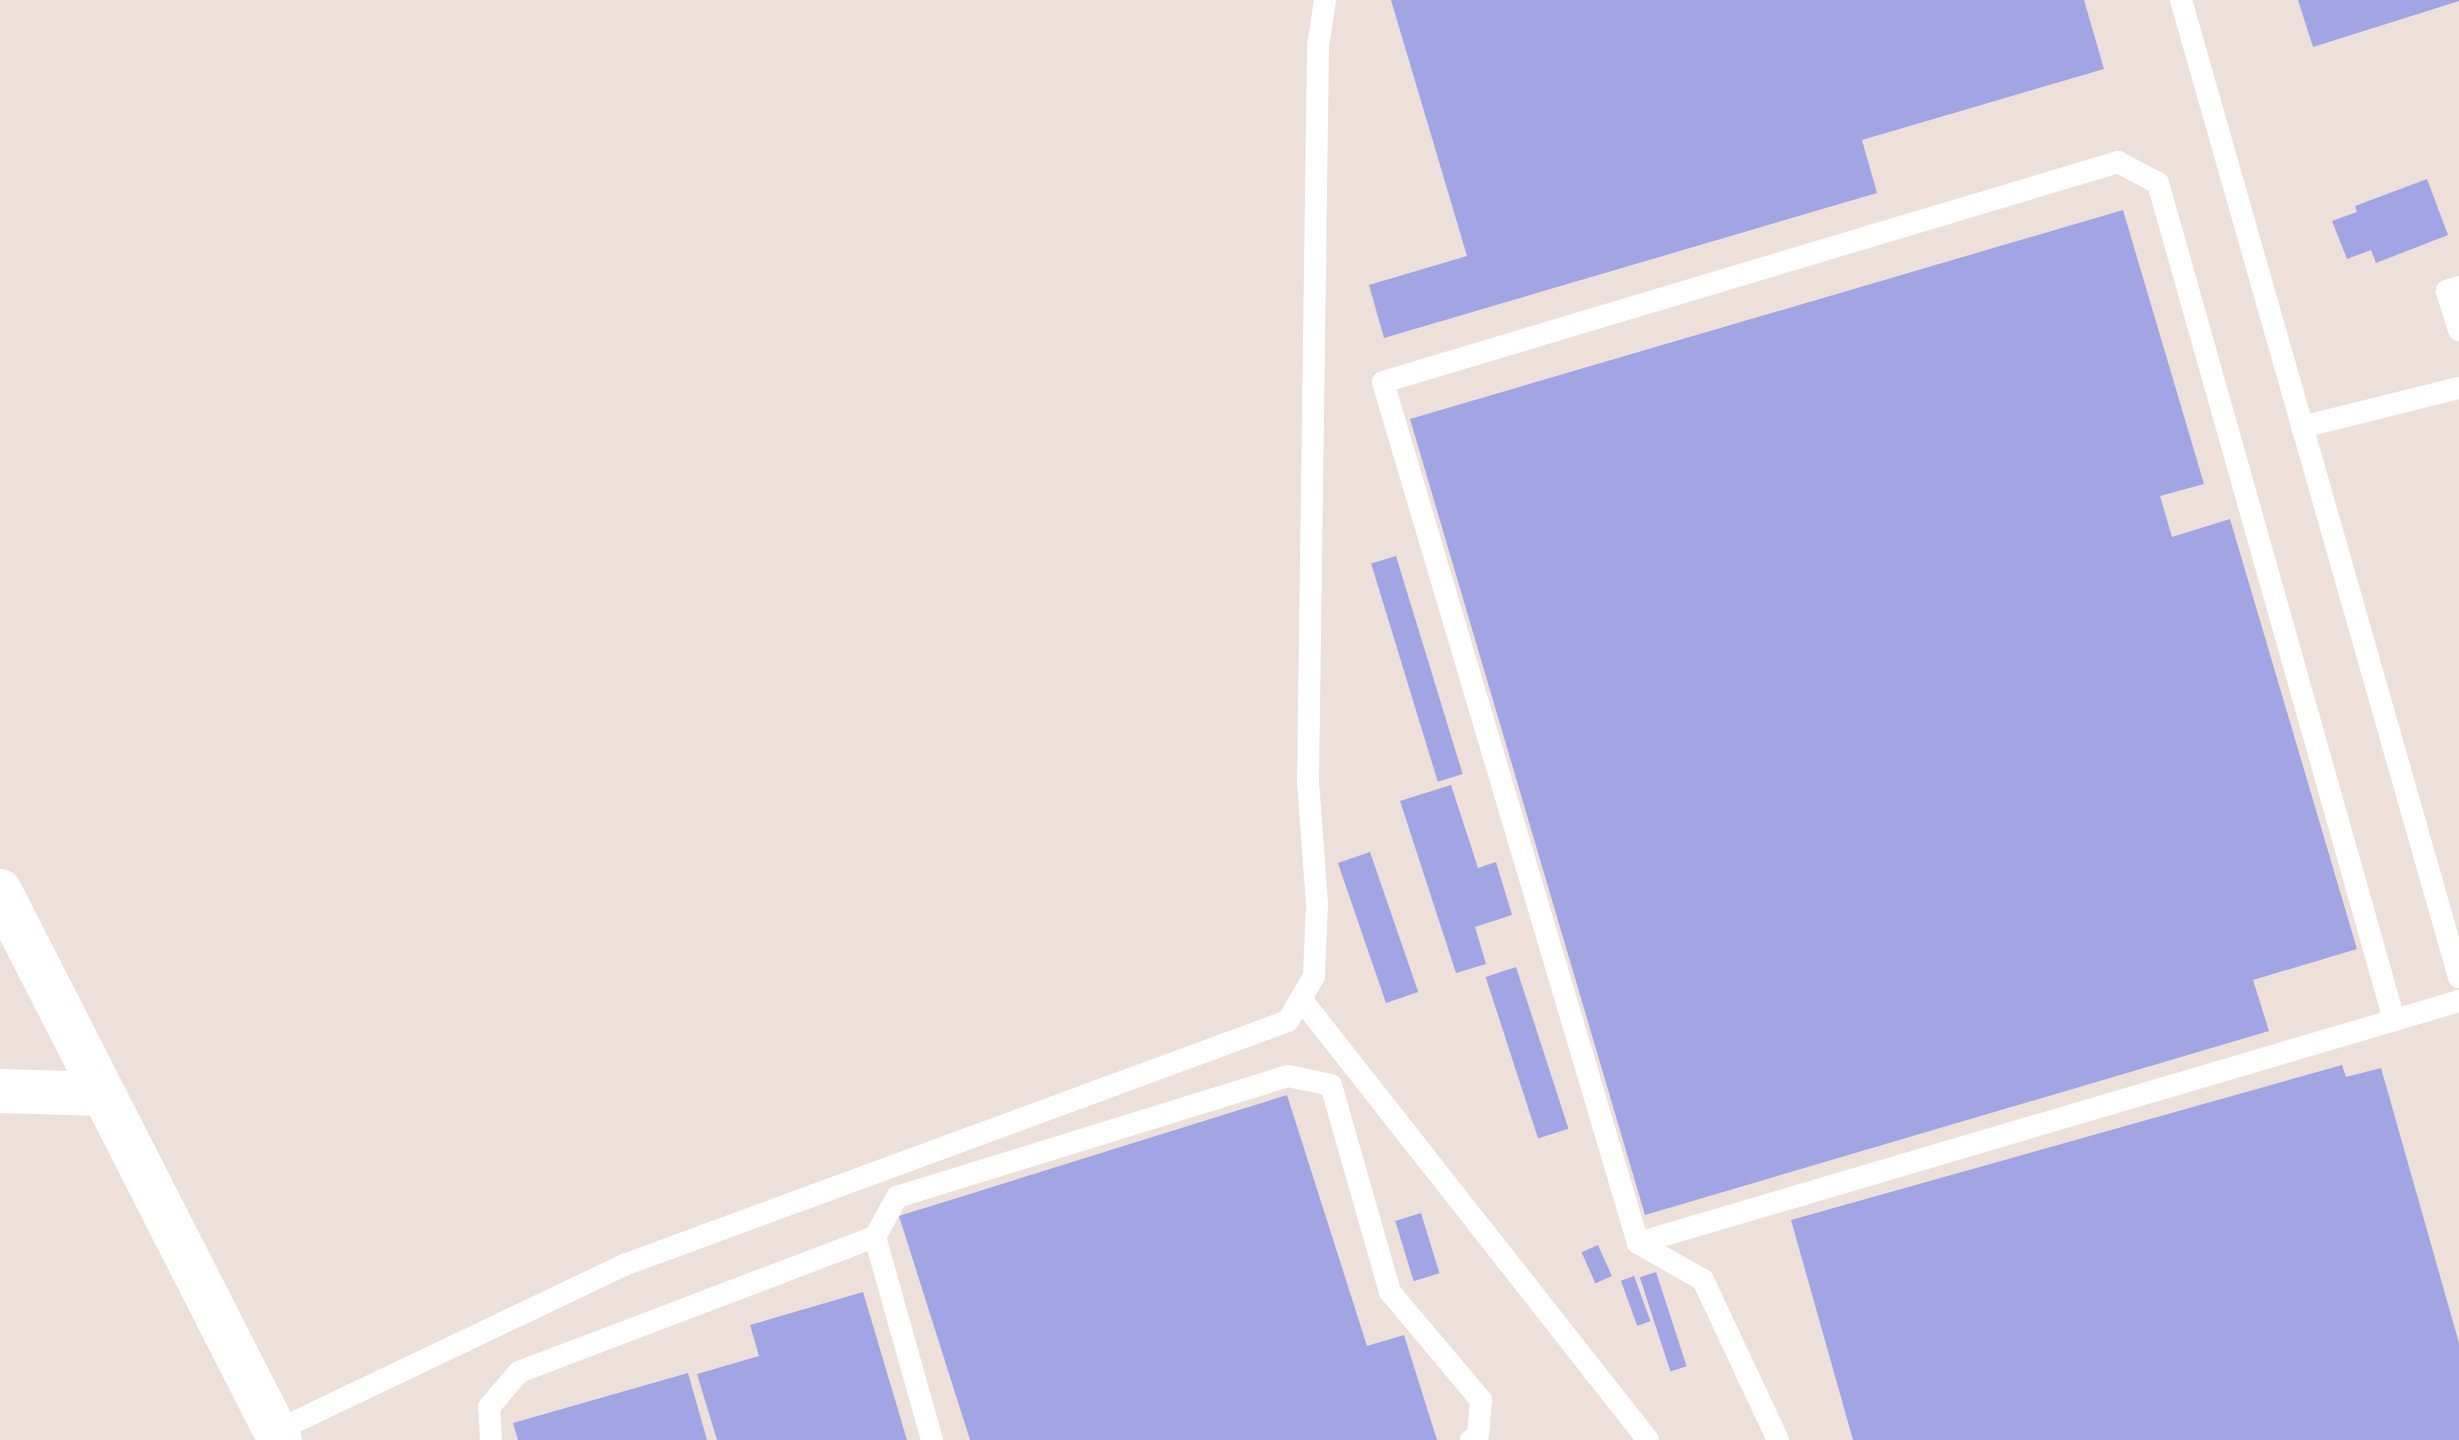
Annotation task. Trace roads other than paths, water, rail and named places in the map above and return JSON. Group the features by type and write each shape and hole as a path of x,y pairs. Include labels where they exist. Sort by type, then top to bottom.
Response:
{"street":[{"path":"0,891 278,1435"},
{"path":"0,1091 102,1094"}],"lane":[{"path":"278,1435 624,1265 1288,1021 1314,976 1317,904 1308,782 1318,46 1325,0"},
{"path":"2181,0 2459,977"},
{"path":"1778,1440 1703,1280 1638,1243 1383,382 2118,162 2158,183 2394,1020"},
{"path":"2459,287 2447,291 2459,330"},
{"path":"2302,427 2459,388"},
{"path":"1301,999 1648,1440"},
{"path":"1638,1243 2459,1001"},
{"path":"491,1440 489,1407 519,1372 875,1237 897,1197 1288,1076 1331,1085 1390,1292 1481,1400 1478,1435 1471,1440"},
{"path":"875,1237 932,1440"}]}
